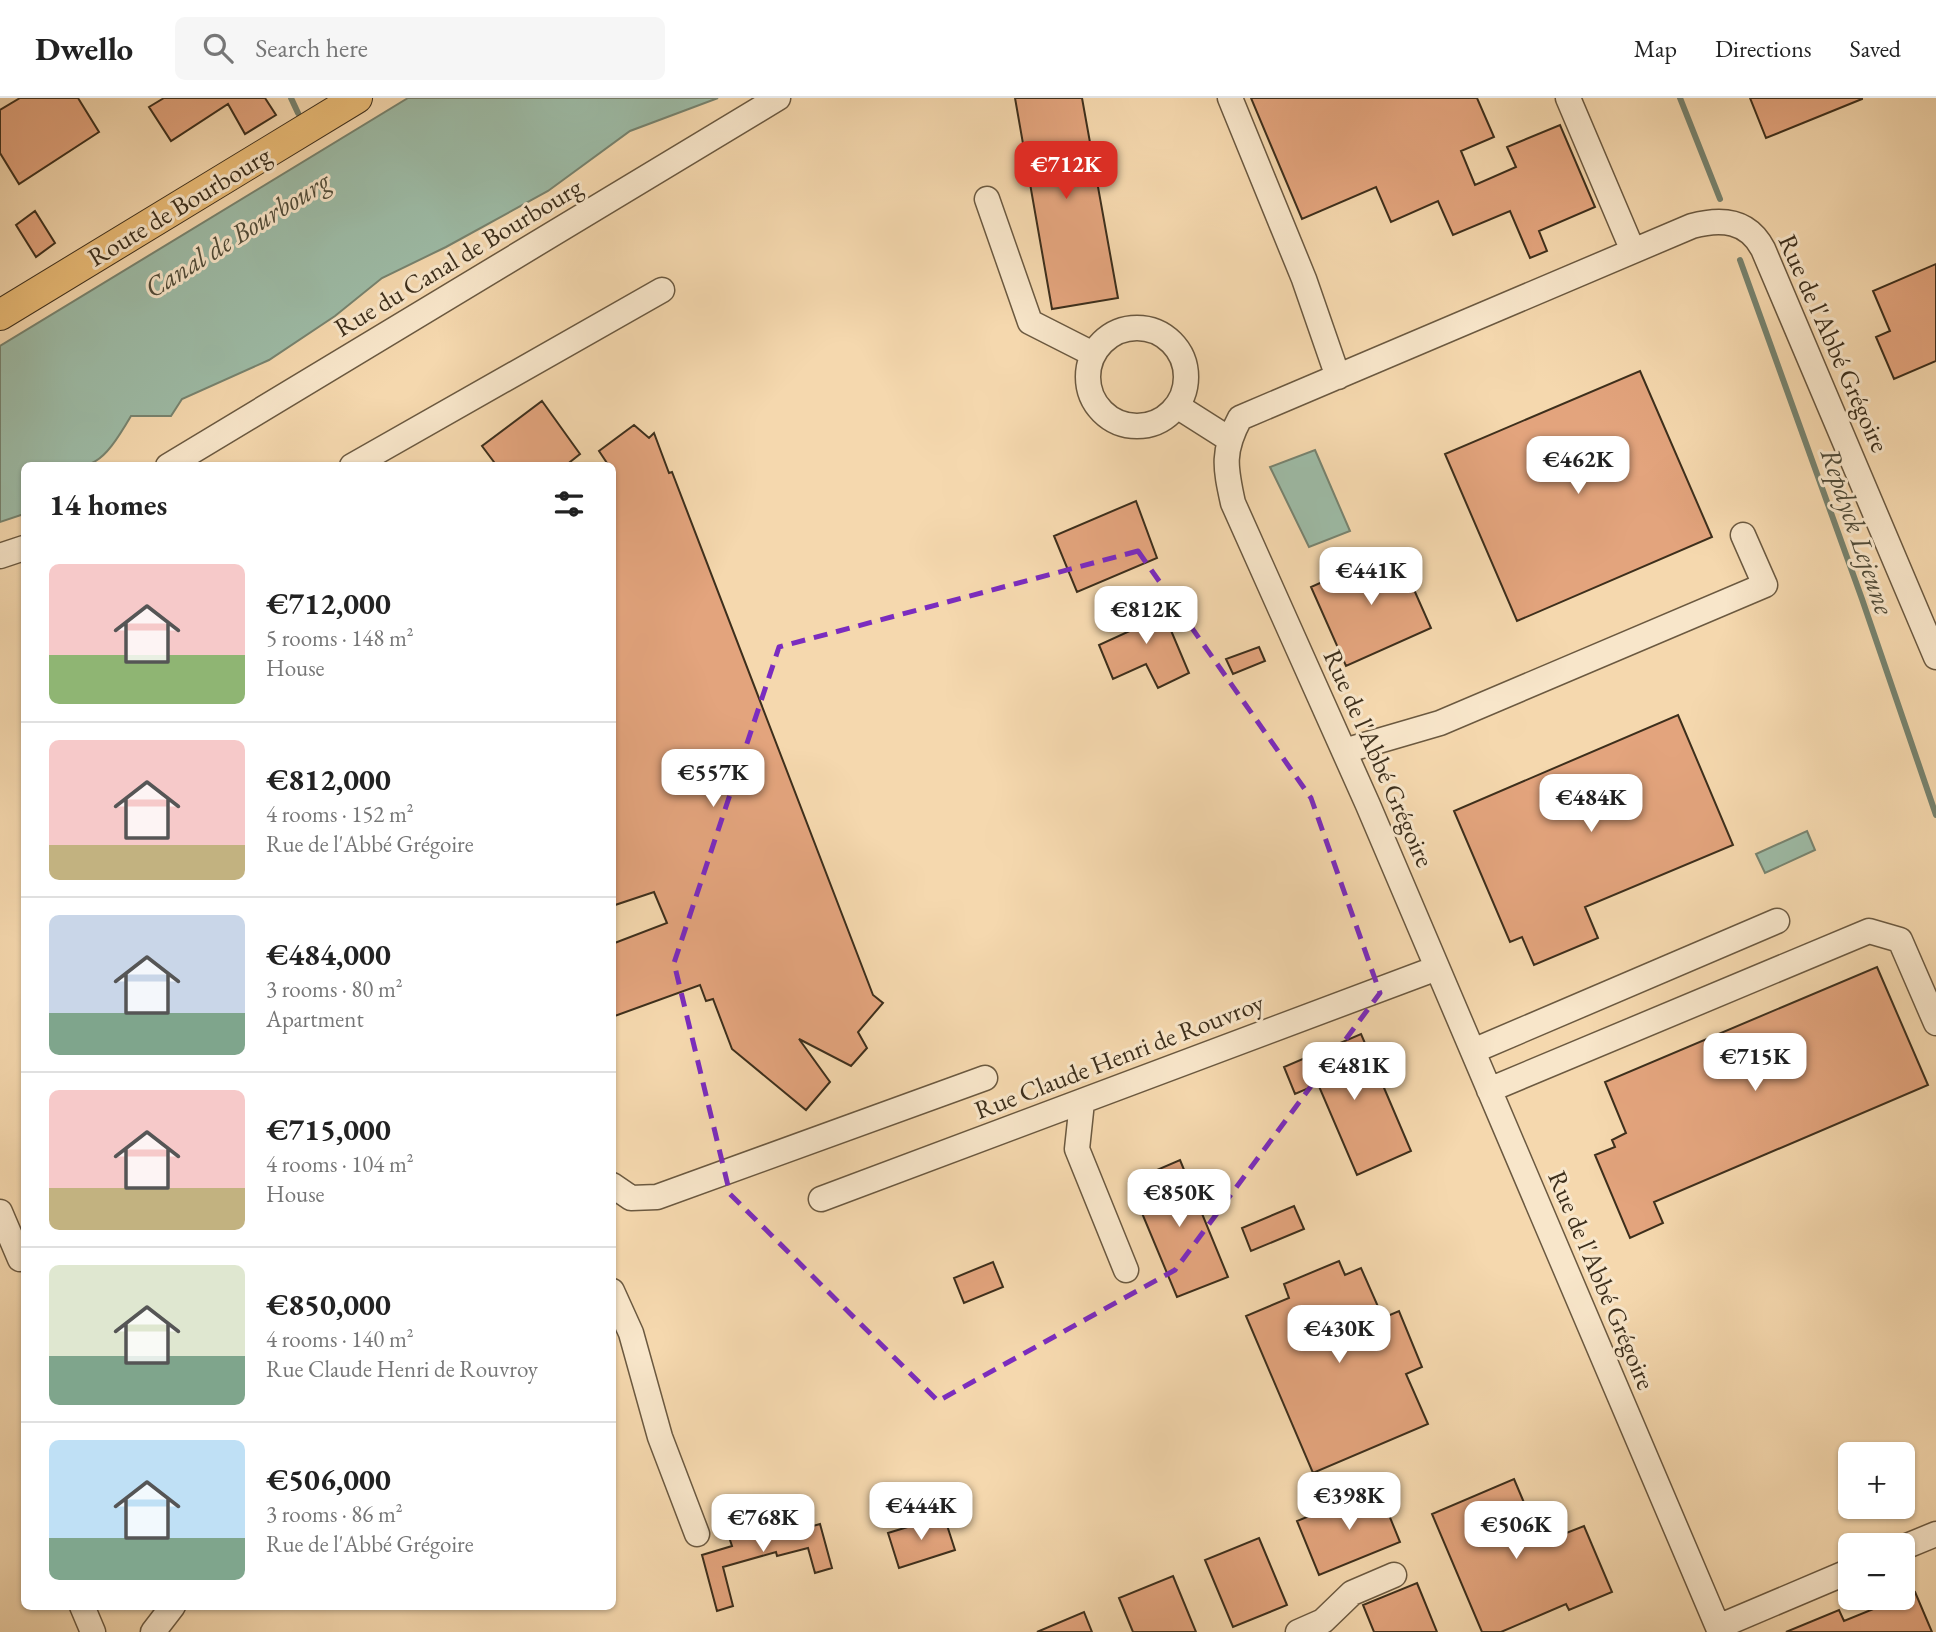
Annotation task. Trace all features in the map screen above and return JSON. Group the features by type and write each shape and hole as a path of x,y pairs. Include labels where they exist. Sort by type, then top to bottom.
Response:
{"main road":[{"name":"Route de Bourbourg","path":"0,315 357,98"}],"street":[{"name":"Rue du Canal de Bourbourg","path":"174,462 778,98"},
{"path":"1230,98 1304,279 1338,377"},
{"path":"1568,98 1633,251"},
{"path":"987,199 1030,322 1094,354"},
{"name":"Rue de l'Abbé Grégoire","path":"1719,1630 1344,751 1233,503 1224,466 1228,439 1240,418 1692,226 1716,221 1741,226 1760,242 1936,657"},
{"path":"359,462 662,290"},
{"path":"1133,328 1149,329 1164,336 1181,354 1185,366 1185,387 1177,406 1153,424 1124,425 1110,418 1091,396 1088,368 1094,354 1103,341 1133,328"},
{"path":"1177,406 1228,439"},
{"path":"1344,751 1440,723 1765,585 1743,535"},
{"path":"0,556 21,549"},
{"path":"1472,1051 1777,921"},
{"path":"1489,1090 1869,930 1900,940 1936,1023"},
{"name":"Rue Claude Henri de Rouvroy","path":"821,1199 1437,968"},
{"path":"616,1188 631,1198 657,1197 985,1078"},
{"path":"1082,1102 1077,1149 1126,1270"},
{"path":"0,1212 15,1261"},
{"path":"616,1300 631,1333 660,1437 697,1534"},
{"path":"1915,1543 1936,1534"},
{"path":"1298,1632 1323,1620 1352,1594 1394,1575"},
{"path":"1719,1630 1838,1576"},
{"path":"84,1610 93,1632"},
{"path":"153,1632 170,1610"}],"highlighted area":[{"path":"1138,551 1311,798 1380,993 1175,1270 938,1401 730,1194 674,963 779,647"}],"water":[{"name":"Canal de Bourbourg","path":"408,98 718,98 630,131 548,191 446,247 382,278 335,316 269,360 182,399 171,416 131,416 109,450 94,462 21,462 21,515 0,522 0,346"},
{"path":"1315,450 1350,531 1309,547 1270,467"},
{"path":"1807,831 1815,850 1765,873 1756,854"}],"building":[{"path":"20,98 78,98 99,132 19,184 0,153 0,110"},
{"path":"164,98 265,98 276,115 245,134 228,104 171,141 149,107"},
{"path":"1015,98 1082,98 1118,298 1052,309"},
{"path":"1251,98 1477,98 1494,137 1461,151 1475,185 1516,167 1507,147 1560,125 1595,207 1539,231 1547,251 1530,258 1510,211 1453,235 1438,201 1391,222 1376,187 1302,219"},
{"path":"1750,98 1862,98 1862,99 1766,138"},
{"path":"35,211 55,243 36,257 16,225"},
{"path":"1936,264 1936,361 1894,379 1876,337 1890,331 1873,291"},
{"path":"1640,371 1712,537 1517,621 1445,454"},
{"path":"542,401 580,454 570,462 494,462 482,446"},
{"path":"634,425 649,438 654,433 669,473 672,472 873,995 883,1003 858,1032 867,1048 851,1066 799,1039 830,1082 806,1110 732,1049 713,999 706,1001 700,985 616,1016 616,942 667,923 654,892 616,905 616,462 606,462 599,451"},
{"path":"1136,501 1157,558 1077,592 1054,536"},
{"path":"1396,549 1431,628 1346,666 1311,587"},
{"path":"1156,595 1189,673 1158,688 1146,664 1113,679 1099,645 1132,630 1125,609"},
{"path":"1259,647 1265,661 1233,674 1226,659"},
{"path":"1678,715 1733,845 1585,907 1598,938 1534,965 1522,937 1510,942 1454,811"},
{"path":"1877,967 1928,1085 1654,1202 1663,1223 1630,1238 1595,1155 1615,1147 1612,1140 1626,1133 1605,1082"},
{"path":"1361,1034 1411,1151 1357,1175 1318,1084 1295,1094 1284,1067"},
{"path":"1180,1160 1228,1277 1177,1297 1129,1182"},
{"path":"1294,1206 1304,1229 1251,1251 1242,1228"},
{"path":"1339,1261 1345,1275 1361,1268 1383,1318 1399,1311 1422,1367 1406,1374 1428,1424 1313,1473 1246,1316 1289,1298 1284,1284"},
{"path":"993,1262 1003,1287 964,1303 954,1278"},
{"path":"1514,1479 1541,1543 1584,1526 1612,1592 1569,1610 1566,1604 1501,1632 1482,1632 1432,1514"},
{"path":"1378,1488 1400,1542 1319,1575 1297,1521"},
{"path":"944,1516 955,1550 899,1568 888,1533"},
{"path":"785,1522 788,1533 820,1524 832,1568 815,1573 808,1548 777,1556 776,1552 723,1567 733,1606 717,1611 702,1555 732,1546 729,1537"},
{"path":"1259,1538 1287,1605 1233,1627 1205,1560"},
{"path":"1173,1576 1196,1632 1133,1632 1119,1598"},
{"path":"1417,1583 1437,1632 1374,1632 1363,1605"},
{"path":"1915,1592 1932,1632 1786,1632 1839,1610 1844,1621 1871,1610 1915,1610"},
{"path":"1084,1612 1092,1632 1037,1632"}],"waterway":[{"path":"291,98 298,113"},
{"name":"Repdyck Lejeune","path":"1680,98 1720,199"},
{"name":"Repdyck Lejeune","path":"1740,260 1862,599 1936,815"}]}
